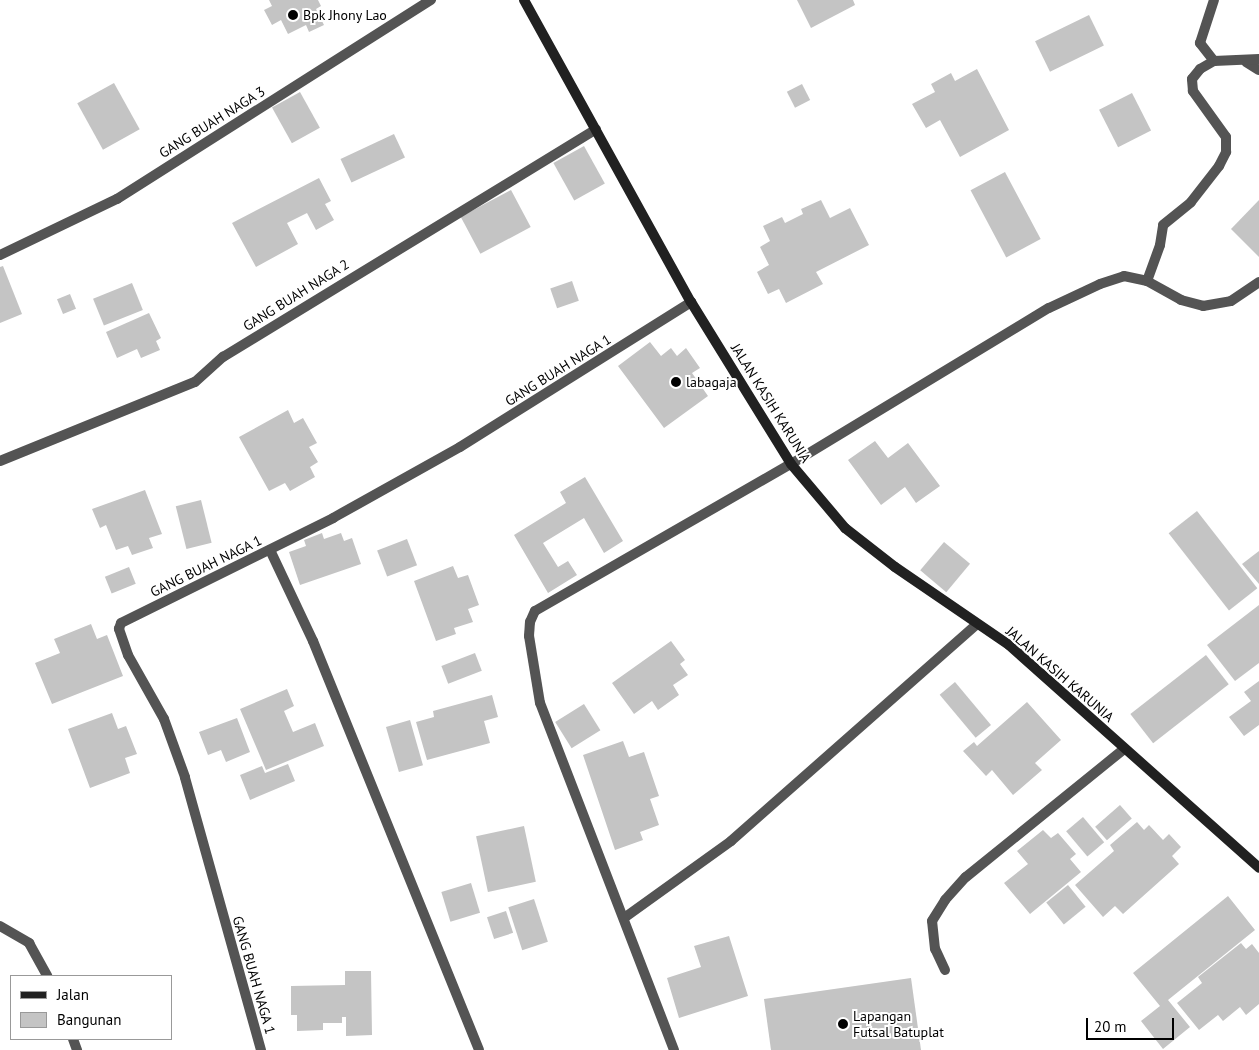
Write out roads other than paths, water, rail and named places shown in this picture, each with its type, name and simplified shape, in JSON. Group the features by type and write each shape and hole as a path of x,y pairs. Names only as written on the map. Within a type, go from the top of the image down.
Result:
{"street":[{"name":"GANG BUAH NAGA 3","path":"0,255 117,199 431,0"},
{"name":"JALAN KASIH KARUNIA","path":"524,0 691,302 792,464 845,528 1009,645 1124,749 1230,839 1259,868"},
{"path":"1214,0 1200,43 1214,61"},
{"path":"1147,281 1160,245 1163,225 1192,202 1219,166 1226,152 1222,130 1193,91 1192,79 1200,69 1214,61 1246,62 1259,59"},
{"path":"1246,62 1259,70"},
{"name":"GANG BUAH NAGA 2","path":"0,461 195,382 223,357 596,129"},
{"path":"674,1050 540,703 531,658 530,622 535,611 792,464 1048,308 1124,276 1147,281 1181,300 1203,306 1231,301 1259,282"},
{"name":"GANG BUAH NAGA 1","path":"261,1050 185,777 164,719 128,655 119,629 121,623 270,550 460,447 691,302"},
{"path":"270,550 314,640 479,1050"},
{"path":"624,918 731,841 977,624"},
{"path":"945,970 935,950 932,920 944,900 966,877 1124,749"},
{"path":"0,926 29,943 46,975"}],"place":[{"name":"Bpk Jhony Lao","path":"293,15"},
{"name":"labagaja","path":"676,382"},
{"name":"Lapangan Futsal Batuplat","path":"843,1024"}]}
